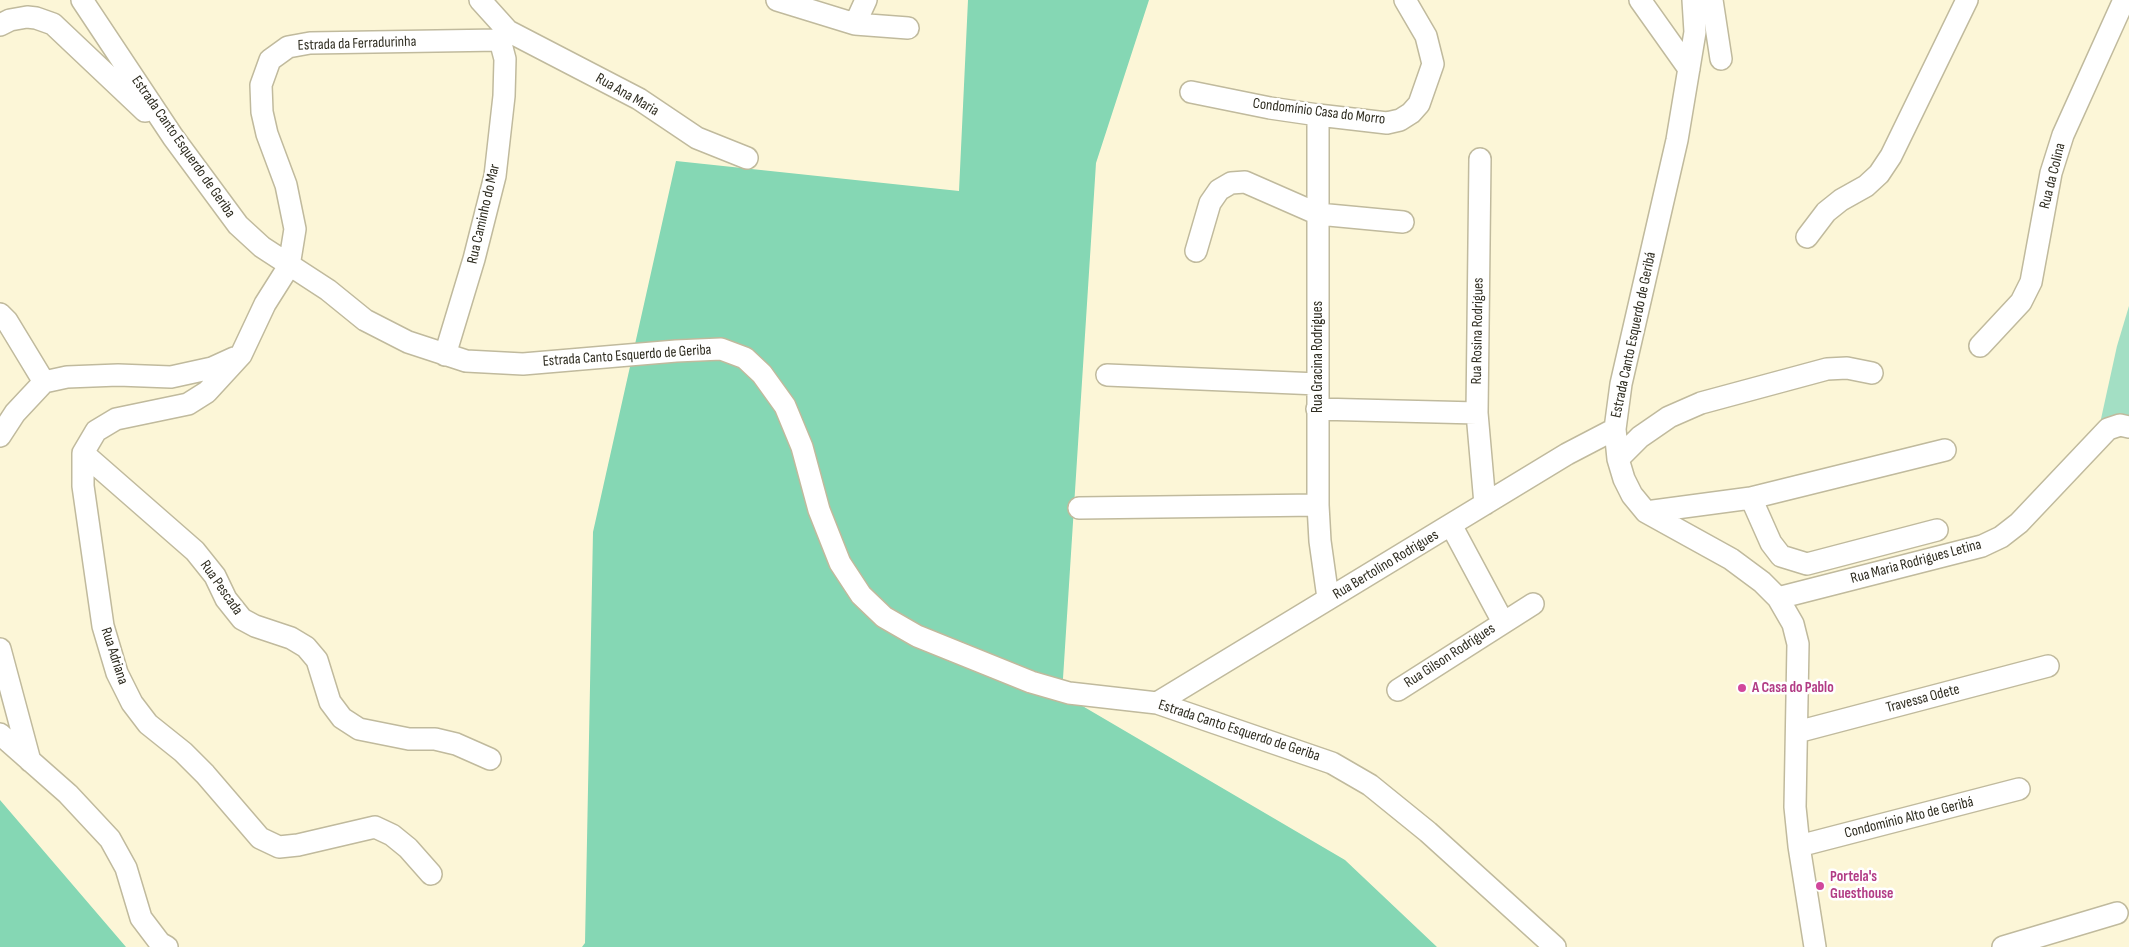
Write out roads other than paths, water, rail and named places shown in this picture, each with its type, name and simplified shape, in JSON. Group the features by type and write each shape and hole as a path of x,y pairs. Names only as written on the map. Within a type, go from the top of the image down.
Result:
{"street":[{"name":"Estrada Canto Esquerdo de Geriba","path":"82,0 173,137 238,225 262,247 328,290 365,320 408,342 466,361 523,364 721,349 745,358 762,374 785,406 802,447 819,510 840,563 861,595 884,617 917,636 1031,682 1069,693 1157,703 1332,763 1370,785 1428,832 1555,947"},
{"path":"480,0 504,36"},
{"path":"777,0 855,24 908,28"},
{"path":"855,24 866,0"},
{"name":"Condomínio Casa do Morro","path":"1191,92 1270,108 1387,123 1400,120 1411,113 1419,104 1433,64 1426,36 1405,0"},
{"path":"1640,0 1689,70"},
{"name":"Estrada Canto Esquerdo de Geribá","path":"1693,0 1695,32 1677,140 1621,384 1615,429 1618,458 1624,479 1632,495 1646,512 1731,559 1762,582 1778,598 1792,624 1798,644 1795,807 1799,846 1815,947"},
{"path":"1712,0 1722,59"},
{"path":"1807,237 1826,212 1841,200 1866,186 1879,174 1891,156 1966,0"},
{"name":"Rua da Colina","path":"1980,346 2021,302 2031,282 2049,183 2063,135 2124,0"},
{"path":"0,24 27,17 53,24 173,137"},
{"name":"Rua Ana Maria","path":"504,36 639,99 696,138 747,158"},
{"name":"Estrada da Ferradurinha","path":"241,355 265,304 289,266 294,229 286,185 262,112 261,85 270,60 288,47 310,43 504,36"},
{"name":"Rua Caminho do Mar","path":"444,355 474,259 495,176 504,96 504,36"},
{"name":"Rua Gracina Rodrigues","path":"1318,114 1318,505 1320,541 1328,598"},
{"name":"Rua Rosina Rodrigues","path":"1480,159 1478,413 1485,504"},
{"path":"1196,251 1210,204 1219,190 1231,184 1245,182 1318,214 1403,222"},
{"path":"0,314 7,321 44,382"},
{"path":"0,436 15,413 44,382 67,377 84,376 171,377 212,368 241,355"},
{"path":"83,453 96,431 116,420 188,404 207,392 241,355"},
{"path":"1618,458 1640,437 1669,417 1701,403 1827,369 1846,368 1872,373"},
{"path":"1107,375 1318,384"},
{"path":"1317,409 1478,413"},
{"name":"Rua Maria Rodrigues Letina","path":"1778,598 1982,546 2001,537 2019,522 2108,429 2120,426 2129,427"},
{"name":"Rua Bertolino Rodrigues","path":"1157,703 1567,454 1615,429"},
{"path":"1646,512 1751,498 1945,450"},
{"name":"Rua Pescada","path":"83,453 195,551 215,576 226,599 242,619 255,626 291,638 306,647 317,660 330,702 342,718 359,729 409,739 435,739 456,744 490,760"},
{"name":"Rua Adriana","path":"83,453 83,486 104,626 117,673 132,704 148,724 183,752 205,774 260,838 279,847 375,826 392,835 408,848 431,874"},
{"path":"1751,498 1771,543 1781,556 1806,564 1937,530"},
{"path":"1079,508 1318,505"},
{"name":"Rua Gilson Rodrigues","path":"1451,526 1503,622"},
{"name":"Rua Gilson Rodrigues","path":"1398,690 1533,604"},
{"path":"0,648 30,761"},
{"name":"Travessa Odete","path":"1797,732 2048,666"},
{"path":"0,734 68,794 110,839 126,868 141,918 166,947"},
{"name":"Condomínio Alto de Geribá","path":"1799,846 2019,790"},
{"path":"2003,947 2117,913"}],"place":[{"name":"A Casa do Pablo","path":"1742,688"},
{"name":"Portela's Guesthouse","path":"1820,886"}]}
